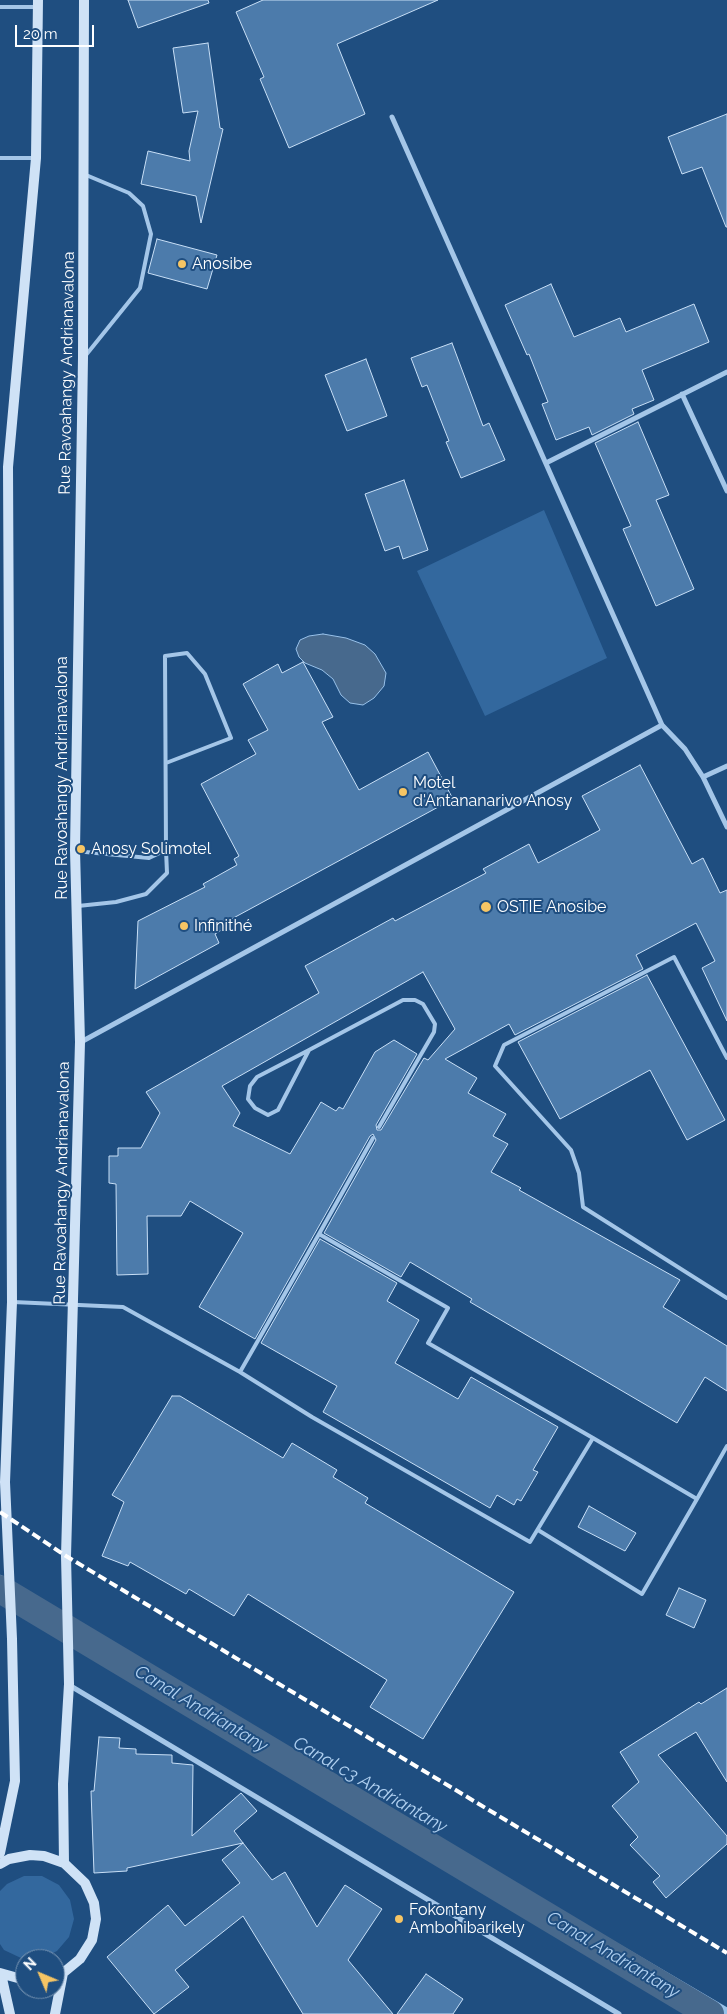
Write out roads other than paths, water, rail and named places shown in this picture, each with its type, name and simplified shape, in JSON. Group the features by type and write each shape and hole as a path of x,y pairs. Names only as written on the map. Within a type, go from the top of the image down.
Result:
{"main road":[{"name":"Rue Ravoahangy Andrianavalona","path":"64,1863 62,1784 68,1684 66,1556 80,1042 75,852 83,358 84,0"},
{"path":"0,1853 15,1781 9,1550 3,1481 12,1302 8,467 36,158 38,4"},
{"path":"0,1864 9,1859 30,1855 44,1856 64,1863 85,1883 94,1903 96,1918 92,1940 80,1959 65,1970"},
{"path":"10,2014 0,1973 15,1977"},
{"path":"55,2014 57,1999"}],"street":[{"path":"392,117 662,726 685,749 703,777 727,828"},
{"path":"546,463 727,372"},
{"path":"682,394 727,491"},
{"path":"80,1042 662,726"},
{"path":"703,777 727,766"},
{"path":"68,1684 619,2014"}],"lane":[{"path":"0,7 38,4"},
{"path":"0,158 36,158"},
{"path":"83,174 129,193 142,206 151,234 140,288 83,358"},
{"path":"76,906 116,902 146,894 167,873 166,850 166,764 166,656 187,653 205,674 231,738 166,764"},
{"path":"75,852 149,858 166,850"},
{"path":"727,1058 674,957 504,1045 495,1066 571,1150 579,1173 583,1207 727,1298"},
{"path":"309,1050 278,1110 268,1115 255,1108 248,1099 250,1086 257,1077 403,1000 415,1000 423,1004 435,1024 434,1032 379,1127"},
{"path":"240,1372 373,1138"},
{"path":"319,1234 448,1308 428,1343 697,1499"},
{"path":"12,1302 123,1307 240,1372 312,1417 530,1542 592,1438"},
{"path":"538,1530 642,1594 727,1446"}],"waterway":[{"name":"Canal c3 Andriantany","path":"0,1579 234,1723 727,2012"},
{"name":"Canal Andriantany","path":"0,1589 710,2014"}],"railway":[{"path":"0,1512 66,1556 727,1953"}],"place":[{"name":"Anosibe","path":"182,264"},
{"name":"Motel d'Antananarivo Anosy","path":"403,792"},
{"name":"Anosy Solimotel","path":"81,849"},
{"name":"OSTIE Anosibe","path":"486,907"},
{"name":"Infinithé","path":"184,926"},
{"name":"Fokontany Ambohibarikely","path":"399,1919"}]}
